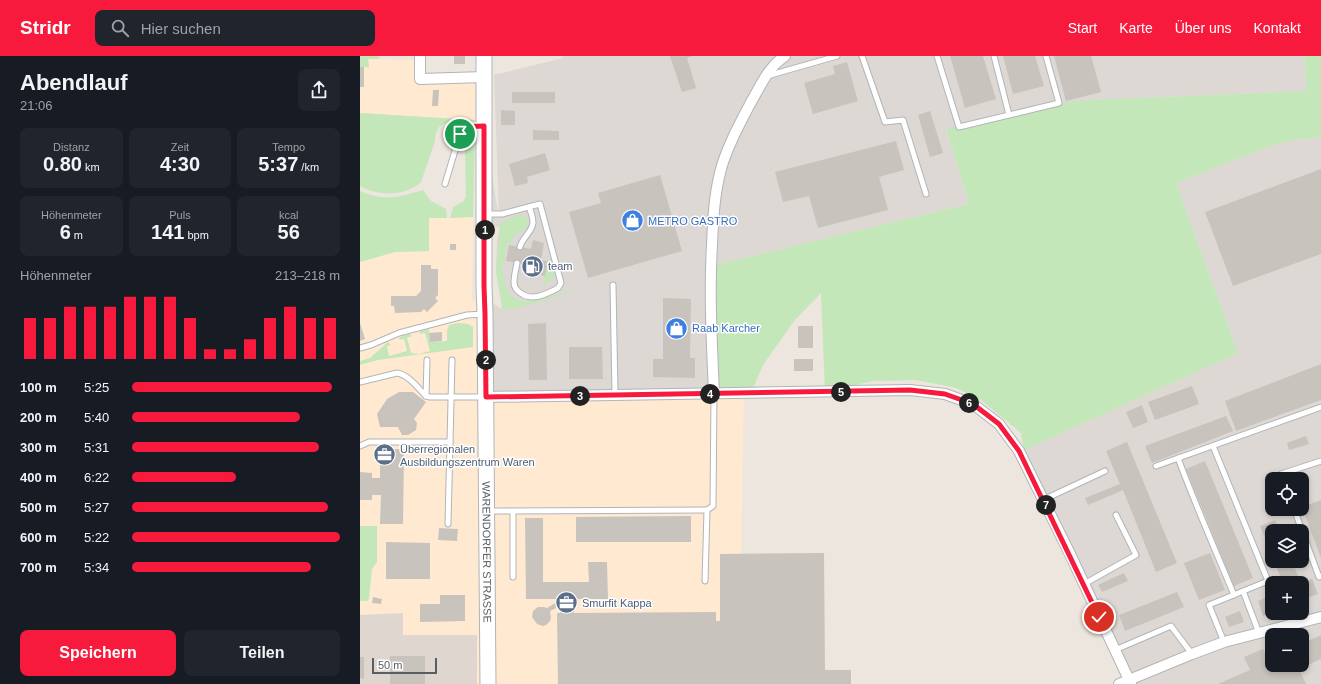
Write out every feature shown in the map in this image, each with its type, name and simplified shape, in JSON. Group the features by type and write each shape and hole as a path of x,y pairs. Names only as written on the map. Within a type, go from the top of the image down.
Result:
{"main road":[{"name":"WARENDORFER STRASSE","path":"484,56 484,286 488,684"}],"street":[{"path":"420,56 420,79 484,77"},
{"path":"714,394 710,321 711,266 714,204 720,172 736,131 764,77 780,59 785,56"},
{"path":"486,397 910,390 945,394 973,404 999,424 1019,451 1115,650 1126,683 1192,654 1224,642 1321,617"}],"lane":[{"path":"764,77 837,56"},
{"path":"862,56 885,122 904,120 926,194"},
{"path":"937,56 959,127 1059,103 1046,56"},
{"path":"994,56 1009,115"},
{"path":"444,184 460,134 468,128 484,130"},
{"path":"485,214 502,214 540,204 561,282 560,286 537,297 523,294 515,288 514,283 517,263"},
{"path":"520,247 522,240 533,223 529,207"},
{"path":"613,285 615,395"},
{"path":"360,348 399,333 467,316 485,314"},
{"path":"426,396 427,360"},
{"path":"448,524 452,360"},
{"path":"360,382 397,373 407,377 426,396 486,397"},
{"path":"487,511 707,510 713,506 714,394"},
{"path":"1156,466 1321,407"},
{"path":"360,446 369,442 450,442"},
{"path":"1213,446 1268,581 1209,605 1224,642"},
{"path":"1178,458 1191,495 1207,528 1234,595"},
{"path":"1287,472 1321,461"},
{"path":"1043,500 1104,472"},
{"path":"513,510 513,577"},
{"path":"705,581 707,510"},
{"path":"1084,584 1136,555 1116,514"},
{"path":"1297,516 1319,577 1321,576"},
{"path":"1243,591 1259,633"},
{"path":"1115,650 1171,626 1192,654"}],"shaded area":[{"path":"564,56 1304,56 1308,91 1090,100 946,130 969,204 711,266 714,394 486,397 485,299 502,309 496,269 497,242 500,228 485,222 484,203 493,202 484,142 484,126 499,218 494,75 563,58"},
{"path":"368,59 416,60 416,83 477,82 476,120 360,113 360,67 369,67"},
{"path":"1321,137 1321,684 1131,684 1024,450 1238,353 1176,183 1271,146 1293,140"},
{"path":"473,217 472,301 485,299 485,314 744,393 739,684 360,684 360,262 395,252 429,251 429,218"},
{"path":"403,613 403,635 477,635 477,684 360,684 360,615"}],"green space":[{"path":"360,56 379,56 379,59 368,59 369,67 360,67"},
{"path":"1304,56 1321,56 1321,137 1293,140 1271,146 1176,183 1238,353 1024,450 1021,433 981,400 956,388 916,380 873,381 825,392 821,293 794,321 763,365 751,393 714,394 711,266 969,204 946,129 1059,103 1090,100 1307,91"},
{"path":"360,113 476,120 474,122 447,122 439,127 421,182 415,187 407,190 383,193 375,192 360,186"},
{"path":"474,132 473,217 450,218 453,207 464,201 466,196 465,145 469,135"},
{"path":"423,190 431,201 446,209 447,218 429,218 429,251 395,252 360,262 360,191 377,196 392,197"},
{"path":"518,215 527,218 529,224 525,229 514,236 510,244 507,244 501,274 505,275 506,287 508,291 515,298 525,301 572,292 518,308 502,309 496,269 500,223"},
{"path":"547,260 550,261 554,277 543,285"},
{"path":"458,323 468,324 473,327 473,347 378,360 360,365 360,361 370,358 388,342 391,345 387,346 389,356 407,351 404,339 399,340 400,337 409,334 412,336 407,338 411,353 419,354 430,351 425,333 419,334 421,331 429,329 430,342 447,341 447,331 449,325"},
{"path":"360,526 377,526 377,562 372,569 369,599 367,601 360,601"}],"building":[{"path":"454,56 465,56 465,64 454,64"},
{"path":"670,56 692,56 687,58 696,88 682,92"},
{"path":"950,56 983,56 996,99 965,108"},
{"path":"1003,56 1035,56 1044,86 1013,94"},
{"path":"1054,56 1091,56 1101,92 1066,101"},
{"path":"847,62 858,101 813,114 804,83 835,74 833,66"},
{"path":"360,67 364,67 364,87 360,87"},
{"path":"433,90 439,90 438,106 432,106"},
{"path":"512,92 555,92 555,103 512,103"},
{"path":"501,110 515,111 515,125 501,125"},
{"path":"930,111 943,153 930,157 918,115"},
{"path":"533,130 559,131 559,140 533,140"},
{"path":"896,141 904,170 879,177 888,210 818,228 809,196 783,202 775,172"},
{"path":"545,153 550,170 527,177 528,183 515,186 509,164"},
{"path":"1321,169 1321,254 1233,286 1205,212"},
{"name":"METRO GASTRO","path":"660,175 682,251 588,278 569,212 601,203 598,193"},
{"path":"533,240 544,243 541,260 548,261 545,276 527,273 528,265 506,261 509,245 531,249"},
{"path":"450,244 456,244 456,250 450,250"},
{"path":"421,265 431,265 431,269 438,269 438,295 435,298 438,301 427,312 424,309 421,312 395,313 394,306 391,306 391,296 416,296 421,291"},
{"name":"Raab Karcher","path":"663,298 691,299 690,358 695,358 695,378 653,377 653,359 663,359"},
{"path":"360,323 365,339 360,341"},
{"path":"546,323 547,380 529,380 528,324"},
{"path":"798,326 813,326 813,348 798,348"},
{"path":"442,332 442,341 430,342 429,333"},
{"path":"569,347 602,347 603,379 569,379"},
{"path":"794,359 813,359 813,371 794,371"},
{"path":"1321,364 1321,400 1236,431 1225,401"},
{"path":"1192,386 1199,404 1155,420 1148,402"},
{"path":"399,392 413,392 426,402 414,419 417,423 416,430 408,435 402,435 398,427 380,427 377,414 387,399"},
{"path":"1142,405 1148,422 1133,428 1126,412"},
{"path":"1226,416 1233,431 1152,463 1145,446"},
{"path":"1306,436 1309,444 1289,450 1287,443"},
{"path":"1127,442 1177,563 1156,572 1123,490 1088,505 1085,498 1120,484 1106,451"},
{"path":"380,449 404,449 403,524 380,524 381,495 372,495 372,500 360,500 360,472 372,473 372,478 380,478"},
{"path":"1205,461 1253,578 1234,586 1186,469"},
{"path":"1321,500 1321,558 1305,516 1309,516 1309,504"},
{"path":"691,516 691,542 576,542 576,517"},
{"path":"525,518 543,518 543,582 589,582 588,562 607,562 608,599 573,599 574,613 716,612 716,621 720,621 720,554 824,553 825,670 851,670 851,684 558,684 557,613 560,613 560,606 550,611 551,618 546,625 543,626 537,624 532,617 533,611 538,607 547,608 560,599 526,599"},
{"path":"1275,520 1277,524 1265,524"},
{"path":"1265,524 1265,538 1260,526"},
{"path":"439,528 458,529 457,541 438,540"},
{"path":"386,542 430,543 430,579 386,579"},
{"path":"1210,553 1225,590 1199,600 1184,563"},
{"path":"1277,568 1295,568 1298,576 1280,576"},
{"path":"1124,573 1128,581 1102,592 1098,585"},
{"path":"1312,579 1318,594 1309,597 1309,580"},
{"path":"1177,592 1184,607 1125,631 1119,615"},
{"path":"440,595 465,595 465,621 420,622 420,604 440,604"},
{"path":"373,597 382,599 381,604 372,603"},
{"path":"1265,598 1265,615 1263,616 1258,601"},
{"path":"1240,611 1244,622 1229,627 1225,617"},
{"path":"1321,635 1321,659 1309,664 1309,641"},
{"path":"1263,649 1265,653 1265,672 1300,672 1306,684 1218,684 1250,670 1244,657"},
{"path":"390,656 425,656 425,684 390,684"},
{"path":"360,657 364,657 364,679 360,678"}],"place":[{"name":"METRO GASTRO","path":"633,221"},
{"name":"team","path":"533,266"},
{"name":"Raab Karcher","path":"677,328"},
{"name":"Überregionalen Ausbildungszentrum Waren","path":"385,455"},
{"name":"Smurfit Kappa","path":"567,603"}],"route":[{"path":"460,134 465,129 484,126 486,397 910,390 945,394 973,404 999,424 1019,451 1070,554 1099,617"}]}
